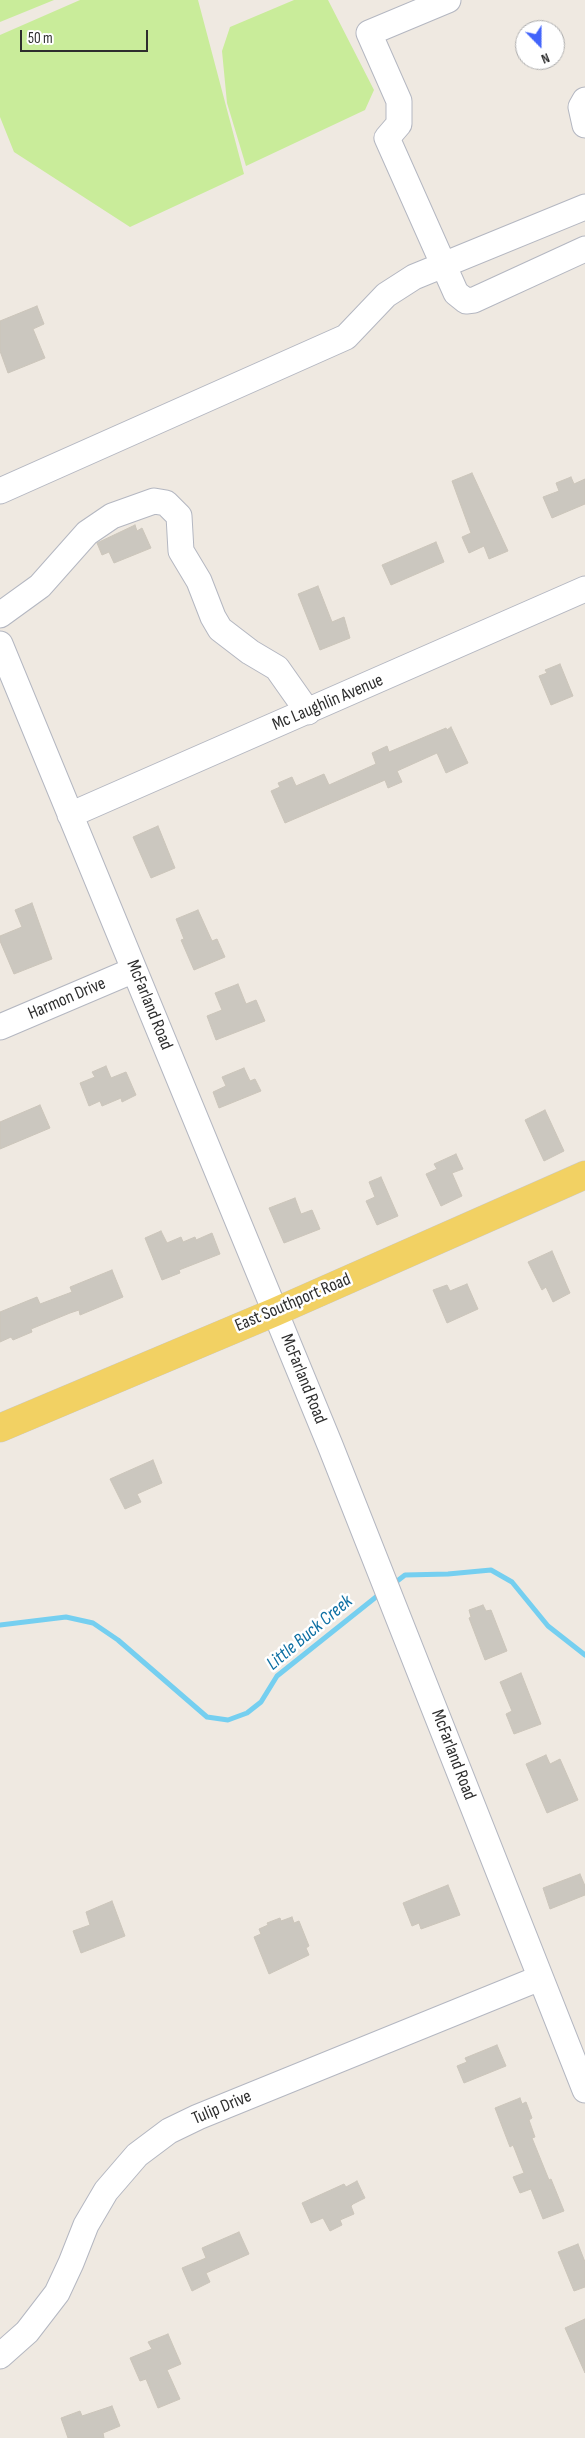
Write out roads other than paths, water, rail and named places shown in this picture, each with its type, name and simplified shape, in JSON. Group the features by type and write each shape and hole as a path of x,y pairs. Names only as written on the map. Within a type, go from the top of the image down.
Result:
{"main road":[{"name":"East Southport Road","path":"0,1428 276,1312 585,1175"}],"street":[{"path":"448,0 369,33 399,101 399,124 388,138 456,293 466,301 474,300 585,249"},
{"path":"585,100 581,107 585,125"},
{"path":"0,491 346,336 386,295 414,277 585,208"},
{"path":"0,615 40,586 87,533 99,524 112,516 154,500 166,503 178,516 181,551 199,581 213,617 220,629 250,652 277,668 308,712"},
{"name":"Mc Laughlin Avenue","path":"70,815 585,589"},
{"name":"McFarland Road","path":"0,644 276,1312 408,1639 585,2090"},
{"name":"Harmon Drive","path":"0,1027 134,970"},
{"name":"Tulip Drive","path":"0,2356 27,2332 57,2292 86,2225 106,2191 138,2155 169,2132 198,2118 540,1978"}],"waterway":[{"name":"Little Buck Creek","path":"392,1585 405,1575 491,1570 512,1582 548,1626 585,1655"},
{"name":"Little Buck Creek","path":"0,1625 66,1617 93,1623 118,1640 207,1717 228,1720 247,1713 261,1702 277,1676 381,1593"}]}
